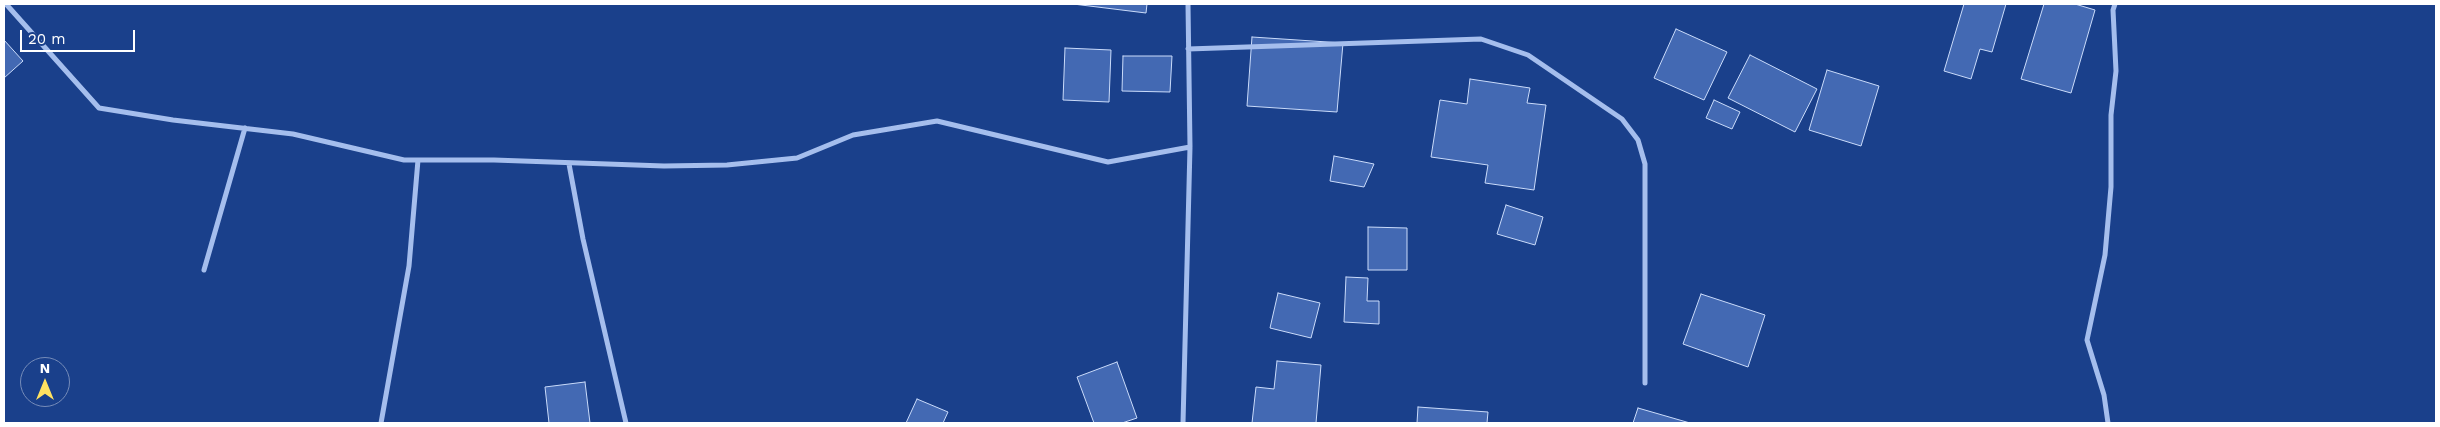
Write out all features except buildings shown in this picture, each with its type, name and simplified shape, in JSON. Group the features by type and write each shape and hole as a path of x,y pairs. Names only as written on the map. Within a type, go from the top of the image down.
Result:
{"street":[{"path":"6,4 99,108 173,120 293,134 404,160 718,165 798,158 853,135 937,121 1108,162 1190,147"},
{"path":"1183,423 1190,147 1188,4"},
{"path":"2108,423 2104,395 2087,340 2105,256 2110,197 2111,115 2116,71 2113,10 2115,4"},
{"path":"1188,49 1481,39 1528,55 1622,119 1638,140 1645,164 1645,383"},
{"path":"204,270 245,128"},
{"path":"381,423 409,266 418,160"},
{"path":"569,164 583,239 626,423"}]}
